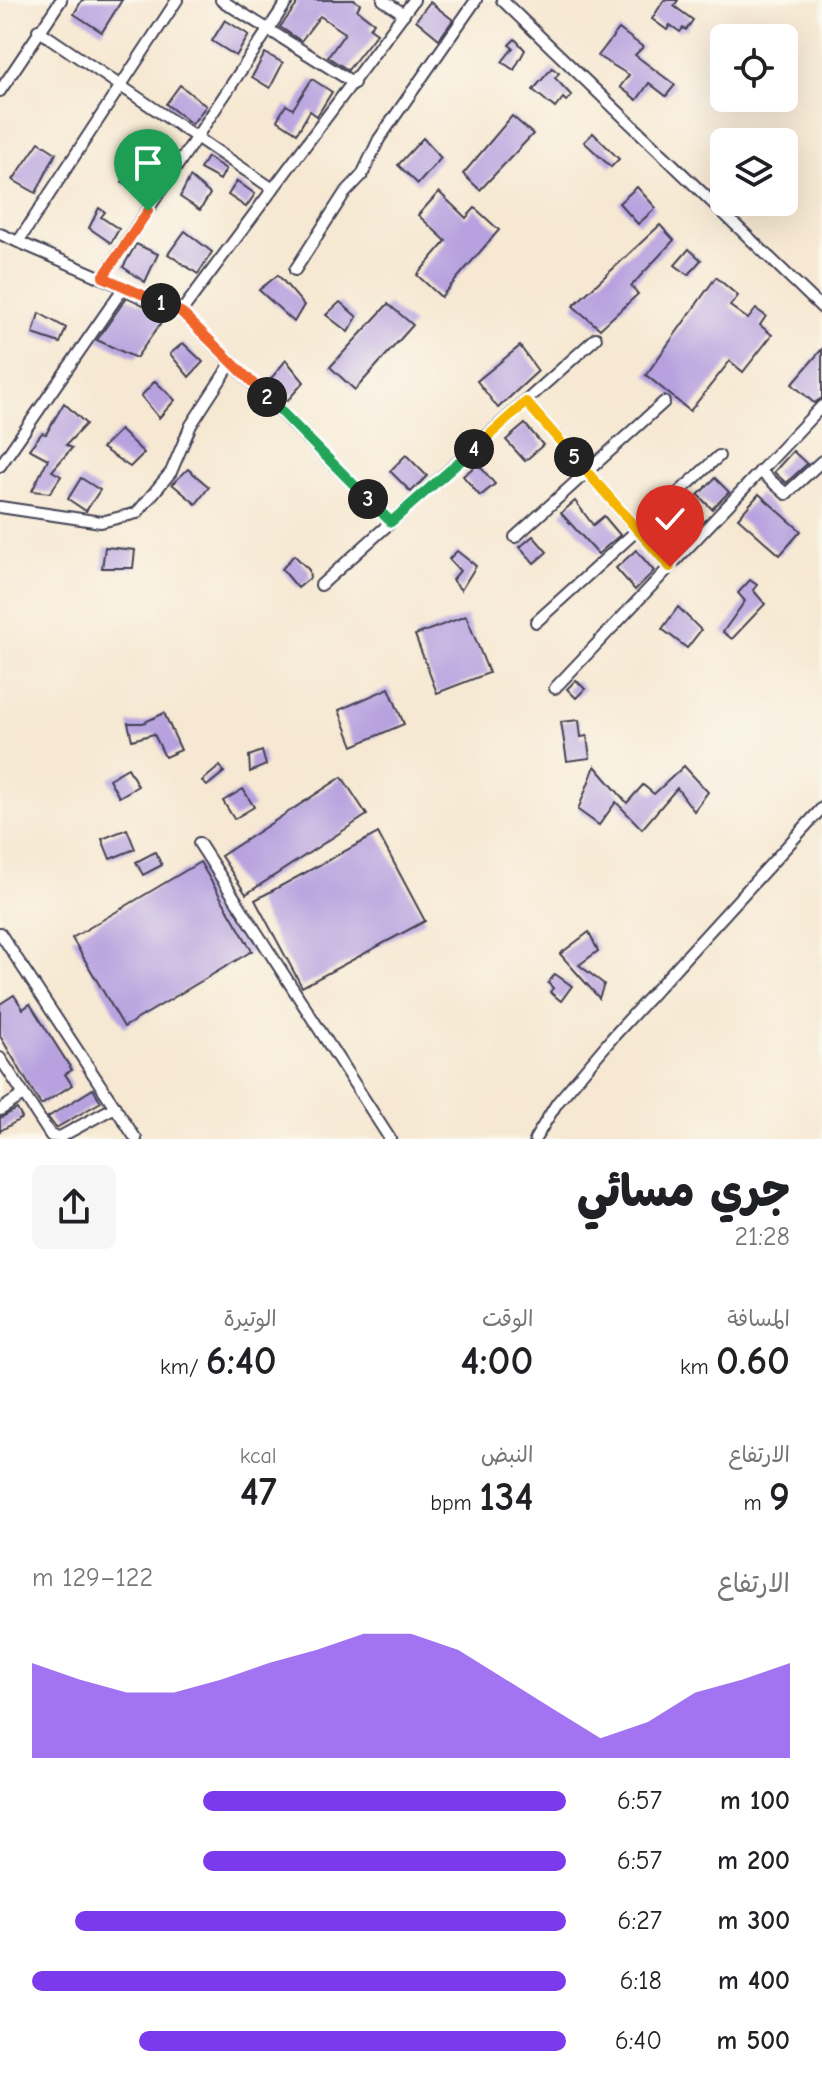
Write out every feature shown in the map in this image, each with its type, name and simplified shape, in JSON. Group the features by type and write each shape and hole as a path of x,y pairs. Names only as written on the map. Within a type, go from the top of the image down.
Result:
{"street":[{"path":"0,91 38,30 61,0"},
{"path":"18,242 177,0"},
{"path":"221,0 354,83"},
{"path":"103,277 288,0"},
{"path":"383,0 404,14"},
{"path":"181,312 414,0"},
{"path":"295,270 344,194 362,175 379,139 476,0"},
{"path":"502,0 822,308"},
{"path":"38,30 198,135 273,189"},
{"path":"0,234 181,312 391,522"},
{"path":"0,466 124,287"},
{"path":"321,585 596,338"},
{"path":"0,507 101,522 137,513 171,472 191,425 232,362"},
{"path":"526,402 670,567"},
{"path":"515,537 664,402"},
{"path":"555,688 822,406"},
{"path":"536,622 719,456"},
{"path":"760,471 786,494 822,461"},
{"path":"535,1139 557,1103 612,1038 822,808"},
{"path":"199,843 390,1139"},
{"path":"0,933 136,1139"},
{"path":"0,1058 47,1133 55,1138 115,1107"},
{"path":"0,1110 23,1095"}],"building":[{"path":"82,0 122,0 102,32 74,14"},
{"path":"296,0 354,0 360,4 357,10 374,23 370,28 377,33 348,70 328,57 345,33 320,16 301,41 280,27 296,6"},
{"path":"664,0 678,0 674,6 693,20 686,30 683,28 680,32 670,25 667,30 652,19"},
{"path":"430,2 453,20 439,39 416,20"},
{"path":"225,20 249,35 236,56 212,41"},
{"path":"619,29 643,47 635,55 675,85 666,96 649,83 637,100 620,87 629,75 598,56"},
{"path":"515,39 525,50 514,70 502,62 513,48 509,45"},
{"path":"265,53 283,63 270,88 252,77"},
{"path":"552,68 559,73 555,78 572,96 566,101 563,98 555,108 533,90"},
{"path":"312,79 332,92 317,116 310,111 297,133 277,120 286,105 293,109"},
{"path":"180,85 206,106 192,124 166,104"},
{"path":"512,116 533,134 480,190 463,174"},
{"path":"593,133 619,159 611,167 584,142"},
{"path":"423,138 441,158 418,184 398,165"},
{"path":"39,142 56,153 36,193 13,180"},
{"path":"141,146 164,160 143,195 122,182"},
{"path":"207,157 226,169 220,180 200,169"},
{"path":"190,177 210,194 200,210 180,197"},
{"path":"237,181 255,194 246,207 228,195"},
{"path":"637,187 656,208 638,224 619,203"},
{"path":"439,192 466,218 475,208 499,230 441,297 417,275 446,241 418,215"},
{"path":"99,208 105,212 101,217 119,229 111,243 89,228"},
{"path":"660,225 674,240 631,286 638,294 600,329 573,306"},
{"path":"185,231 212,252 198,274 168,254"},
{"path":"136,244 158,254 145,282 123,267"},
{"path":"689,249 701,260 688,275 675,265"},
{"path":"278,275 304,305 294,322 259,290"},
{"path":"716,277 738,296 730,306 748,319 756,309 766,316 760,325 772,335 743,372 730,361 690,411 646,375"},
{"path":"127,297 166,316 136,358 97,340"},
{"path":"340,302 357,317 348,332 326,315"},
{"path":"388,304 413,325 355,390 330,367"},
{"path":"39,313 66,328 60,343 33,334"},
{"path":"183,343 203,362 189,377 170,354"},
{"path":"520,346 538,371 498,408 477,381"},
{"path":"822,349 822,398 814,403 792,384"},
{"path":"286,360 304,382 287,401 269,381"},
{"path":"155,381 175,400 159,418 141,396"},
{"path":"64,403 86,424 66,445 72,448 52,471 61,476 50,493 32,491 48,459 29,449 42,433 46,434"},
{"path":"525,424 543,445 525,461 506,440"},
{"path":"120,430 144,453 130,467 102,448"},
{"path":"793,451 807,464 786,483 774,472"},
{"path":"406,455 427,476 411,492 390,471"},
{"path":"478,464 495,484 480,496 463,476"},
{"path":"188,469 209,487 196,504 172,484"},
{"path":"81,478 100,490 86,511 68,499"},
{"path":"715,478 729,492 712,509 698,495"},
{"path":"759,494 801,531 780,555 738,518"},
{"path":"575,501 593,525 604,516 620,535 598,554 561,513"},
{"path":"533,536 547,552 534,563 520,547"},
{"path":"105,547 135,550 133,568 102,568"},
{"path":"636,550 654,571 635,590 616,568"},
{"path":"457,551 476,566 461,590 452,580 460,571 449,559"},
{"path":"294,555 309,570 310,578 298,588 282,569"},
{"path":"750,580 757,585 753,590 765,604 732,639 723,632 745,601 738,593"},
{"path":"678,607 701,630 687,648 662,629"},
{"path":"466,616 489,673 437,693 415,635"},
{"path":"576,680 585,689 576,698 567,689"},
{"path":"389,688 404,724 353,746 339,710"},
{"path":"164,713 181,750 165,757 154,734 132,740 128,723 143,723"},
{"path":"579,720 581,737 587,736 590,758 567,761 561,722"},
{"path":"262,751 266,765 250,772 249,756"},
{"path":"220,766 224,772 207,786 202,781"},
{"path":"595,766 627,803 643,785 654,794 684,766 708,792 694,811 677,788 642,829 616,802 599,825 578,810"},
{"path":"128,768 138,786 119,797 109,779"},
{"path":"342,777 367,815 246,894 221,856"},
{"path":"243,789 254,807 234,819 223,801"},
{"path":"127,829 135,849 110,859 102,839"},
{"path":"378,833 425,921 302,987 255,900"},
{"path":"155,852 162,865 143,875 136,862"},
{"path":"200,862 252,951 124,1027 72,938"},
{"path":"589,932 598,951 579,965 604,984 599,998 560,954"},
{"path":"555,974 572,986 561,1001 550,992 553,988 548,983"},
{"path":"14,995 23,1009 30,1004 72,1070 65,1074 72,1085 41,1105 0,1036 0,1004"},
{"path":"93,1089 101,1102 56,1128 48,1117"},
{"path":"17,1109 22,1118 0,1131 0,1118"}],"route":[{"path":"148,211 103,277 181,312 391,522 526,402 670,567"}]}
